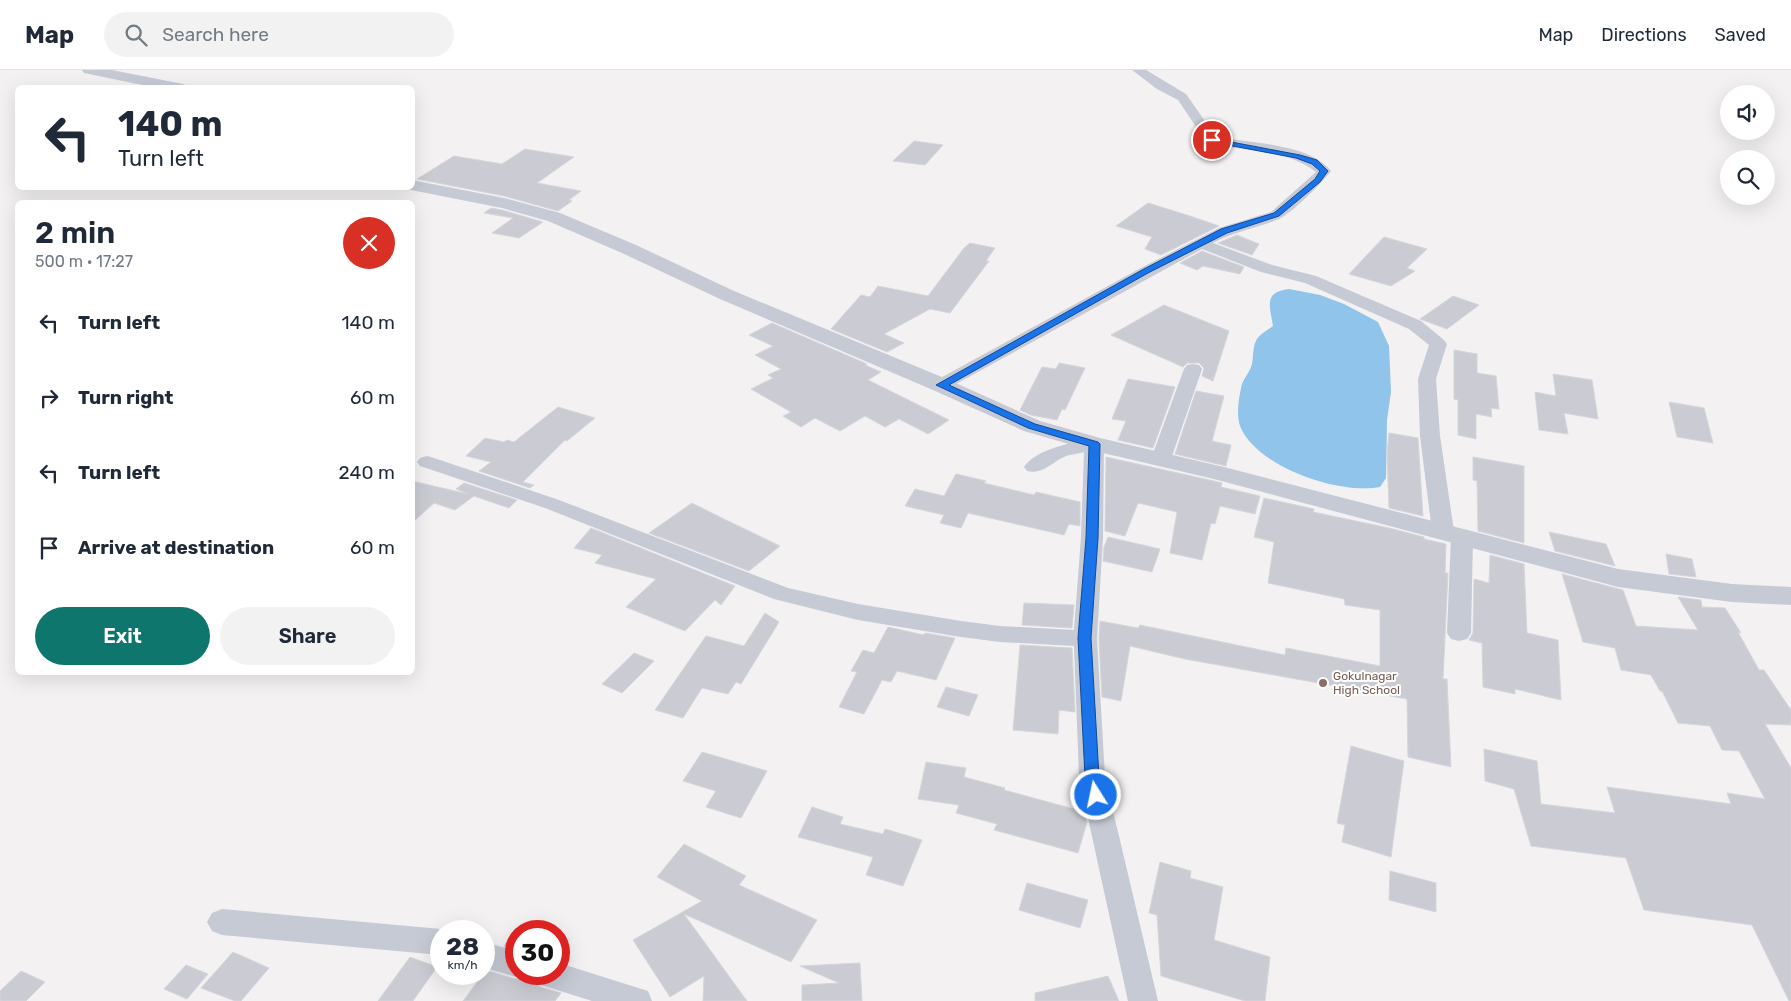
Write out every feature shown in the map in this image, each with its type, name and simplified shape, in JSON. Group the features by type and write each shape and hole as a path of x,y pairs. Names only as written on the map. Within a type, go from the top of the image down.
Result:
{"street":[{"path":"89,70 167,85"},
{"path":"941,385 1145,272 1224,231 1276,214 1317,180 1324,171 1314,162 1298,156 1212,140 1182,97 1160,86 1138,70"},
{"path":"415,187 504,203 554,218 629,249 727,295 941,385 1032,426 1094,444 1161,459 1618,578 1732,593 1791,596"},
{"path":"1201,243 1267,269 1310,279 1415,325 1438,344 1427,379 1430,436 1452,534 1459,633"},
{"path":"1161,459 1193,369"},
{"path":"1034,467 1059,452 1094,444"},
{"path":"1094,444 1092,538 1085,638 1092,777 1143,1001"},
{"path":"427,462 552,504 782,594 858,612 961,629 1000,634 1085,638"},
{"path":"222,922 430,941"},
{"path":"570,980 637,1001"}],"water":[{"path":"1289,289 1320,295 1344,304 1378,322 1384,335 1389,346 1391,392 1387,420 1386,478 1380,487 1344,487 1301,475 1263,454 1249,441 1240,426 1238,411 1240,394 1243,382 1252,364 1253,350 1257,339 1273,326 1270,301 1275,293"}],"building":[{"path":"914,141 943,145 925,165 893,161"},
{"path":"525,149 574,157 537,183 581,191 569,200 572,201 558,211 504,196 417,179 454,156 502,164"},
{"path":"1148,203 1219,226 1161,255 1145,249 1152,237 1116,226"},
{"path":"491,208 543,222 519,238 492,233 513,218 484,213"},
{"path":"1237,235 1259,244 1252,255 1218,243"},
{"path":"1384,237 1427,249 1407,268 1415,271 1391,286 1349,274"},
{"path":"970,243 995,248 986,261 989,261 950,313 930,309 884,334 904,343 887,352 831,329 861,295 870,297 878,286 928,296 964,248"},
{"path":"1202,251 1244,267 1240,274 1203,266 1197,270 1180,263"},
{"path":"1453,296 1479,305 1447,329 1420,319"},
{"path":"1164,305 1229,331 1213,381 1202,376 1204,368 1199,363 1187,363 1183,367 1111,335"},
{"path":"772,323 867,364 865,365 881,372 868,380 949,420 928,434 899,419 885,427 865,416 840,431 815,418 801,427 783,416 791,412 751,389 773,378 768,375 781,369 755,355 773,346 749,335"},
{"path":"1454,350 1477,354 1477,373 1496,376 1499,409 1491,408 1492,417 1476,414 1476,439 1458,435 1458,400 1454,399"},
{"path":"1059,363 1085,368 1065,410 1062,409 1057,420 1031,415 1020,410 1042,367 1056,369"},
{"path":"1553,374 1592,380 1598,419 1564,413 1568,434 1539,430 1535,392 1556,396"},
{"path":"1128,379 1175,387 1153,448 1118,440 1126,421 1112,419"},
{"path":"1196,391 1224,396 1212,441 1231,445 1226,466 1175,454"},
{"path":"1669,402 1704,408 1713,443 1677,437"},
{"path":"558,407 595,418 567,441 565,440 523,482 534,485 530,488 479,471 491,462 466,456 485,438 514,442"},
{"path":"1389,433 1418,438 1423,516 1389,508 1387,454"},
{"path":"1106,457 1222,483 1221,487 1260,496 1255,514 1220,506 1215,524 1211,523 1202,560 1170,553 1177,512 1138,503 1125,536 1105,531"},
{"path":"1473,457 1524,466 1524,543 1478,531 1477,481 1473,480"},
{"path":"956,474 1034,495 1036,492 1080,502 1080,526 1069,524 1064,535 968,513 961,528 940,523 944,515 905,506 915,489 944,496"},
{"path":"415,482 468,494 456,489 464,483 517,500 509,508 474,496 455,510 434,503 415,520"},
{"path":"1264,498 1314,509 1313,512 1389,528 1446,544 1445,573 1448,573 1443,679 1447,679 1451,767 1408,757 1407,699 1185,659 1130,646 1121,701 1102,697 1100,621 1138,628 1140,625 1285,655 1286,648 1380,666 1380,610 1345,605 1344,599 1268,583 1274,542 1254,537"},
{"path":"692,503 780,546 749,571 649,533"},
{"path":"591,528 735,586 721,605 715,600 685,631 626,607 656,579 595,563 602,555 574,548"},
{"path":"1549,532 1606,544 1615,566 1555,551"},
{"path":"1108,537 1160,549 1152,572 1103,561 1104,547"},
{"path":"1666,554 1692,559 1696,577 1669,574"},
{"path":"1490,555 1524,564 1527,633 1558,640 1561,700 1515,689 1515,694 1483,687 1482,643 1469,640 1473,633 1474,579 1489,583"},
{"path":"1562,574 1623,590 1636,626 1698,630 1678,597 1701,600 1702,607 1725,608 1741,633 1738,632 1759,670 1764,670 1791,710 1791,725 1765,724 1791,768 1791,1001 1789,1001 1752,925 1644,910 1626,858 1531,846 1514,789 1485,781 1484,749 1537,761 1541,804 1615,813 1607,787 1731,804 1727,793 1765,799 1739,751 1722,750 1710,726 1678,723 1662,691 1660,691 1651,675 1621,670 1615,648 1583,642"},
{"path":"1024,603 1074,605 1072,628 1022,625"},
{"path":"765,613 779,622 741,684 736,682 728,694 702,688 683,718 655,710 706,636 744,646"},
{"path":"888,627 924,635 925,633 955,638 936,680 897,671 891,682 882,680 864,714 839,707 857,672 851,671 863,650 874,653"},
{"path":"1020,645 1072,648 1075,712 1059,710 1058,734 1013,730"},
{"path":"634,653 654,661 622,693 602,684"},
{"path":"946,687 978,695 969,716 937,707"},
{"path":"1351,746 1404,761 1391,857 1342,842 1345,825 1337,823"},
{"path":"702,752 767,771 741,818 706,807 716,791 683,781"},
{"path":"926,762 966,768 964,777 1085,812 1087,822 1078,853 994,830 997,824 956,813 959,805 918,799"},
{"path":"812,807 843,817 840,824 883,834 885,829 922,840 903,886 866,875 873,857 798,837"},
{"path":"684,844 746,876 739,885 817,920 791,962 684,914 747,1001 703,1001 704,976 670,997 633,940 702,901 657,877"},
{"path":"1160,862 1191,871 1190,878 1223,887 1214,940 1270,957 1265,1001 1245,1001 1161,976 1157,915 1149,913"},
{"path":"1390,871 1436,883 1436,912 1389,900"},
{"path":"1027,883 1088,900 1080,928 1019,910"},
{"path":"233,952 269,968 241,1001 235,1001 201,988"},
{"path":"410,957 430,964 430,977 413,1001 378,1001"},
{"path":"860,963 862,1001 802,1001 802,985 839,983 800,966"},
{"path":"186,965 208,974 187,999 164,989"},
{"path":"21,971 45,982 26,1001 0,1001 0,991"},
{"path":"495,973 505,976 505,985 537,985 561,993 555,1001 463,1001 475,985 495,985"},
{"path":"1108,976 1119,1001 1035,1001 1035,993"}],"place":[{"name":"Gokulnagar High School","path":"1323,683"}],"route":[{"path":"1096,795 1092,777 1085,638 1092,538 1094,444 1032,426 941,385 1145,272 1224,231 1276,214 1317,180 1324,171 1314,162 1298,156 1212,140"}]}
